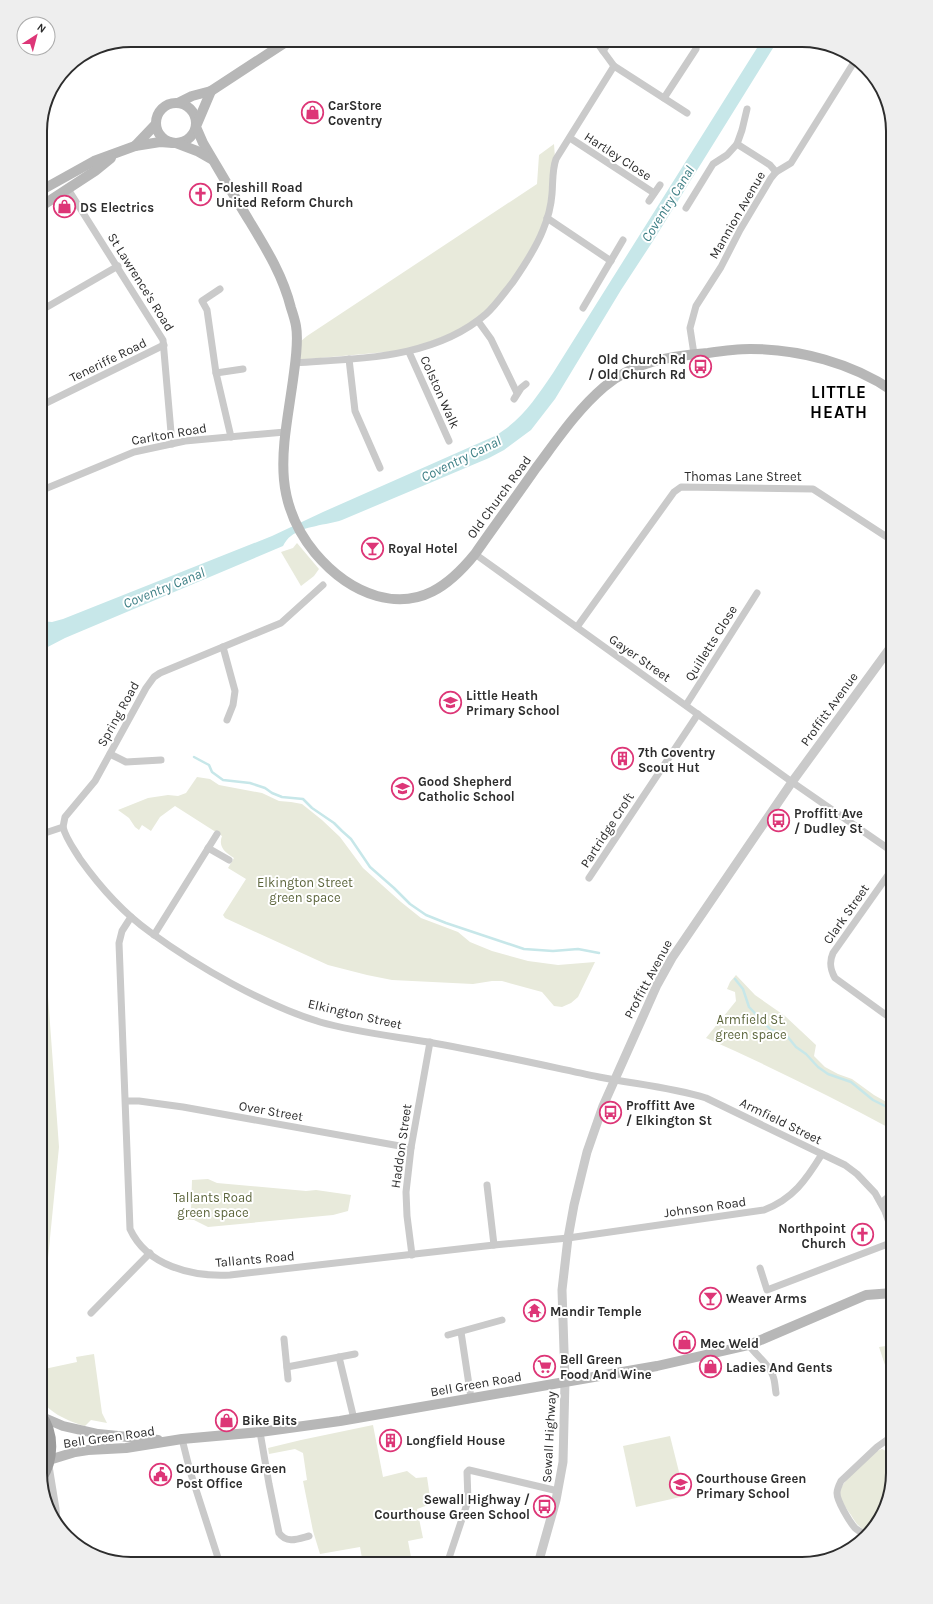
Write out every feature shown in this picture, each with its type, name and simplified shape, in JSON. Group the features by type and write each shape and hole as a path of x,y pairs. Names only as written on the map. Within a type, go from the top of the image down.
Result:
{"highway":[{"path":"47,1431 50,1438 49,1463 47,1467"}],"main road":[{"path":"135,146 155,125 158,112 163,106 211,90 278,47"},
{"path":"47,187 94,161 135,146 160,142 174,143 187,140 191,136 196,126 211,90"},
{"path":"178,102 184,104 192,111 196,126"},
{"path":"155,125 158,133 163,139 174,143"},
{"name":"Old Church Road","path":"196,126 203,143 273,259 283,280 296,328 296,362 285,432 282,464 286,494 290,508 297,526 309,545 329,568 361,589 385,598 402,600 419,597 434,591 449,582 463,569 475,554 569,423 603,388 627,371 642,364 694,354 749,349 769,350 796,354 846,367 886,387"},
{"name":"Old Church Road","path":"174,143 197,151 214,162"},
{"path":"47,202 95,171 118,153"},
{"name":"Bell Green Road","path":"49,1463 75,1452 126,1448 177,1440 260,1432 354,1419 657,1366 749,1345 866,1296 886,1294"},
{"name":"Bell Green Road","path":"47,1419 63,1426 98,1434 177,1440"}],"street":[{"path":"600,47 614,66 687,114"},
{"path":"603,52 606,47"},
{"path":"664,98 696,49"},
{"name":"Mannion Avenue","path":"694,354 690,328 696,306 721,267 751,210 771,178 776,172 791,163 853,64"},
{"path":"296,362 349,359 409,352 444,340 478,321 495,305 515,278 538,241 547,218 552,197 554,164 614,66"},
{"path":"686,208 713,164 728,155 737,144 747,109"},
{"name":"Hartley Close","path":"570,138 654,193"},
{"path":"737,144 770,165 776,172"},
{"name":"Hartley Close","path":"649,201 660,185"},
{"name":"St Lawrence's Road","path":"68,189 162,336 172,444"},
{"path":"547,218 611,261"},
{"path":"583,308 623,240"},
{"path":"47,307 118,266"},
{"path":"220,289 202,301 207,310 216,373 231,437"},
{"path":"478,321 491,339 516,396 526,384"},
{"name":"Teneriffe Road","path":"47,403 164,345"},
{"name":"Colston Walk","path":"409,352 449,441"},
{"path":"349,359 356,416 380,468"},
{"path":"216,373 243,369"},
{"name":"Carlton Road","path":"47,488 130,453 172,444 285,432"},
{"name":"Thomas Lane Street","path":"577,627 674,492 681,487 813,489 886,536"},
{"name":"Gayer Street","path":"475,554 792,782 886,847"},
{"name":"Spring Road","path":"63,827 65,817 94,781 146,688 154,677 160,673 281,622 323,585"},
{"name":"Quilletts Close","path":"686,705 756,592"},
{"path":"223,647 235,692 233,705 227,720"},
{"name":"Proffitt Avenue","path":"565,1381 562,1290 568,1238 588,1152 614,1080 657,985 672,958 792,782 886,654"},
{"name":"Partridge Croft","path":"589,878 698,714"},
{"path":"110,754 126,762 161,760"},
{"path":"47,832 63,827"},
{"name":"Elkington Street","path":"63,827 71,845 93,877 131,917 154,935 184,955 270,1002 321,1022 430,1042 614,1080"},
{"path":"154,935 217,834"},
{"path":"208,848 229,860"},
{"name":"Clark Street","path":"886,878 833,953 830,965 835,978 886,1015"},
{"name":"Tallants Road","path":"131,917 122,931 119,943 130,1229 135,1238 163,1263 180,1270 212,1276 230,1275 568,1238"},
{"name":"Haddon Street","path":"412,1255 407,1216 406,1192 411,1148 430,1042"},
{"name":"Armfield Street","path":"614,1080 680,1091 706,1098 822,1154 844,1165 857,1174 875,1193 886,1216"},
{"name":"Over Street","path":"126,1101 139,1101 183,1107 411,1148"},
{"name":"Johnson Road","path":"568,1238 764,1210 778,1205 790,1197 802,1184 822,1154"},
{"path":"487,1185 494,1245"},
{"path":"881,1203 886,1199"},
{"path":"760,1268 767,1290 886,1245"},
{"path":"91,1313 150,1253"},
{"path":"448,1335 502,1320"},
{"path":"461,1332 471,1398"},
{"path":"284,1339 288,1379"},
{"path":"749,1345 756,1355 770,1369 773,1376 776,1393"},
{"path":"287,1366 355,1354"},
{"path":"339,1358 354,1419"},
{"name":"Sewall Highway","path":"540,1557 558,1491 563,1462 565,1381"},
{"path":"260,1432 268,1484 279,1533 282,1537 291,1540 309,1536"},
{"path":"177,1440 190,1471 218,1557"},
{"path":"861,1532 854,1527 838,1500 838,1486 841,1481 886,1440"},
{"path":"49,1463 54,1507"},
{"path":"449,1557 468,1500 467,1472 469,1470 558,1491"}],"green space":[{"path":"554,144 555,158 547,211 538,236 514,277 485,313 453,333 408,350 298,360 301,341 307,336 537,184 539,155"},
{"path":"297,543 319,569 314,576 301,586 281,552 293,548"},
{"name":"Elkington Street green space","path":"197,777 210,779 219,785 262,793 279,801 302,804 340,837 363,868 401,902 421,918 458,932 470,942 492,951 528,961 558,965 595,962 578,997 571,1003 562,1007 554,1006 542,992 502,981 473,984 392,980 367,975 328,965 225,918 223,915 246,879 228,868 234,858 223,849 221,843 222,836 175,806 160,817 151,831 142,825 139,830 129,818 118,810 148,798 168,795 178,796 186,793"},
{"name":"Armfield St. green space","path":"736,975 755,995 785,1016 816,1045 814,1056 825,1067 852,1079 886,1102 886,1126 800,1082 706,1038 736,1001 735,992 727,989 730,982"},
{"path":"47,982 59,1147 47,1268"},
{"name":"Tallants Road green space","path":"208,1179 217,1183 306,1191 316,1190 351,1195 348,1211 333,1215 208,1227 194,1220 181,1219 179,1213 191,1210 192,1180"},
{"path":"886,1346 886,1368 879,1347"},
{"path":"94,1354 102,1413 107,1423 91,1420 85,1426 65,1419 47,1407 47,1369 77,1362 76,1357"},
{"path":"373,1425 383,1477 407,1471 416,1478 427,1477 431,1504 417,1509 423,1538 408,1541 411,1557 362,1557 360,1547 320,1554 313,1531 303,1481 307,1480 303,1453 295,1449 269,1454 268,1448"},
{"path":"670,1436 685,1496 636,1507 623,1446"},
{"path":"882,1449 886,1451 885,1484 880,1505 869,1524 864,1529 856,1523 842,1502 840,1493 841,1488 849,1477 877,1451"}],"water":[{"name":"Coventry Canal","path":"758,47 774,47 621,290 555,399 531,430 504,450 489,458 342,520 302,530 290,537 283,546 65,638 47,647 47,622 52,622 63,619 272,536 495,436 513,423 528,408 553,373"}],"waterway":[{"path":"194,757 209,765 212,772 223,780 250,783 265,788 282,797 303,799 312,808 334,823 351,839 370,867 410,904 426,915 524,949 553,951 578,949 599,953"},
{"path":"735,979 743,989 749,1007 771,1030 783,1033 787,1036 796,1047 828,1074 851,1082 873,1100 886,1106"}],"place":[{"name":"CarStore Coventry","path":"313,112"},
{"name":"Foleshill Road United Reform Church","path":"200,194"},
{"name":"DS Electrics","path":"65,207"},
{"name":"Old Church Rd / Old Church Rd","path":"701,366"},
{"name":"Royal Hotel","path":"373,548"},
{"name":"Little Heath Primary School","path":"451,702"},
{"name":"7th Coventry Scout Hut","path":"622,759"},
{"name":"Good Shepherd Catholic School","path":"402,788"},
{"name":"Proffitt Ave / Dudley St","path":"778,820"},
{"name":"Proffitt Ave / Elkington St","path":"611,1112"},
{"name":"Northpoint Church","path":"862,1235"},
{"name":"Weaver Arms","path":"711,1298"},
{"name":"Mandir Temple","path":"534,1311"},
{"name":"Mec Weld","path":"685,1343"},
{"name":"Bell Green Food And Wine","path":"545,1366"},
{"name":"Ladies And Gents","path":"710,1367"},
{"name":"Bike Bits","path":"226,1420"},
{"name":"Longfield House","path":"391,1440"},
{"name":"Courthouse Green Post Office","path":"161,1475"},
{"name":"Courthouse Green Primary School","path":"681,1485"},
{"name":"Sewall Highway / Courthouse Green School","path":"545,1506"}],"district":[{"name":"LITTLE HEATH","path":"839,402"}]}
